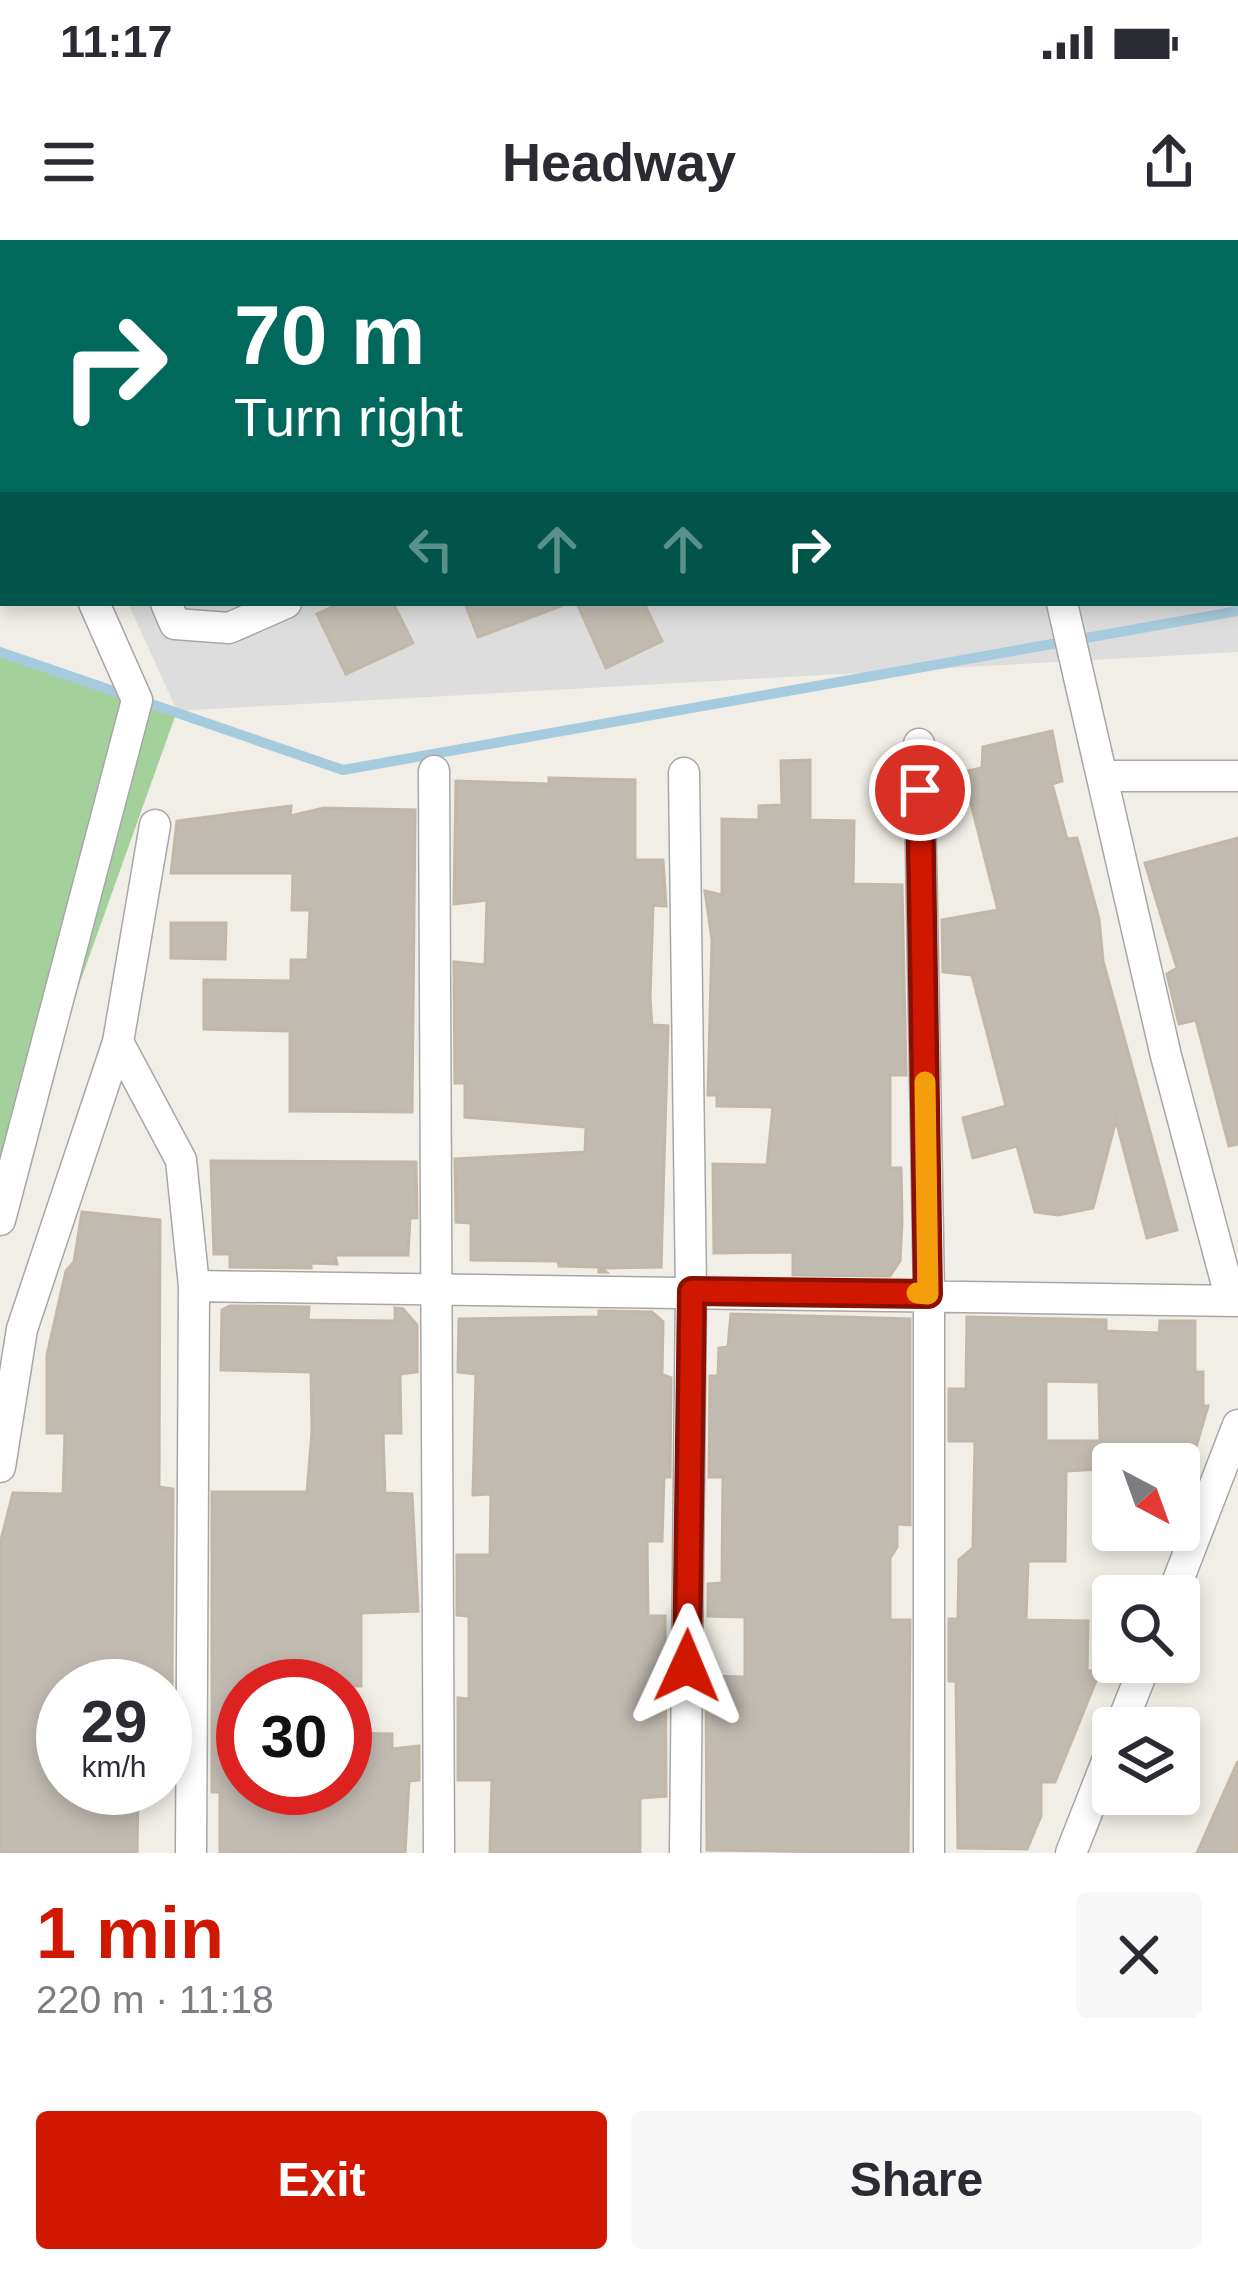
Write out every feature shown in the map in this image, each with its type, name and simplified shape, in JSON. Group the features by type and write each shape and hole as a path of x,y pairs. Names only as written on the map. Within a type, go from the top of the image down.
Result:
{"street":[{"path":"0,1220 137,700 95,606"},
{"path":"167,606 175,624 230,628 279,606"},
{"path":"194,1286 1234,1300 1166,1056 1063,606"},
{"path":"919,744 928,1294 929,1853"},
{"path":"434,771 440,1288 439,1853"},
{"path":"684,773 692,1291 685,1853"},
{"path":"1103,776 1238,776"},
{"path":"0,1467 22,1329 118,1042 155,824"},
{"path":"118,1042 181,1160 194,1286 191,1853"},
{"path":"1180,1575 1238,1425"},
{"path":"1071,1853 1092,1800"}],"shaded area":[{"path":"129,606 1238,606 1238,652 177,711"}],"green space":[{"path":"0,651 177,711 0,1206"}],"building":[{"path":"334,606 394,606 413,643 346,674 317,614"},
{"path":"466,606 561,606 478,637"},
{"path":"578,606 645,606 662,641 606,668"},
{"path":"1052,731 1062,781 1052,784 1067,839 1077,838 1099,919 1103,961 1177,1230 1147,1238 1116,1120 1093,1208 1058,1215 1035,1212 1017,1146 973,1158 963,1118 1006,1106 972,975 943,972 942,920 998,910 963,772 982,768 983,747"},
{"path":"810,760 810,820 854,821 853,884 902,885 906,1075 890,1075 890,1168 901,1168 902,1221 900,1261 890,1276 793,1275 793,1252 714,1253 713,1164 767,1165 773,1107 717,1106 717,1095 708,1095 712,940 705,891 722,895 722,819 759,820 759,806 782,805 781,761"},
{"path":"549,778 635,780 635,860 663,860 666,906 653,905 650,998 652,1025 668,1026 661,1267 601,1268 606,1272 599,1272 599,1267 559,1266 558,1261 471,1260 471,1223 456,1222 455,1159 585,1152 586,1127 465,1117 465,1083 455,1083 454,962 485,965 487,900 454,904 456,781 549,784"},
{"path":"291,806 290,816 324,808 415,810 412,1112 290,1111 290,1031 204,1029 204,980 291,981 291,960 308,960 310,910 292,910 293,873 171,873 177,821"},
{"path":"1238,838 1238,1144 1229,1146 1196,1020 1179,1024 1167,974 1177,968 1145,863"},
{"path":"171,923 226,923 225,959 171,958"},
{"path":"211,1161 416,1162 417,1218 410,1218 408,1255 335,1255 337,1264 311,1263 311,1268 230,1267 230,1254 214,1254"},
{"path":"82,1212 160,1220 159,1487 173,1489 172,1659 36,1659 36,1815 138,1815 137,1853 0,1853 0,1544 13,1493 63,1494 65,1433 47,1433 47,1355 66,1271 74,1262"},
{"path":"230,1306 309,1307 308,1320 395,1321 395,1308 403,1309 417,1325 417,1372 400,1374 401,1433 383,1433 385,1493 412,1494 418,1611 361,1613 361,1659 216,1659 216,1792 212,1792 212,1492 307,1492 312,1432 311,1372 221,1370 222,1310"},
{"path":"599,1311 652,1312 663,1322 662,1374 671,1378 670,1477 664,1477 662,1541 647,1541 648,1616 665,1616 666,1796 640,1798 640,1853 490,1853 492,1780 458,1780 458,1698 469,1699 469,1616 457,1615 457,1555 490,1555 491,1494 473,1495 476,1374 458,1372 459,1319 599,1317"},
{"path":"731,1314 910,1319 910,1525 897,1524 897,1547 890,1558 890,1620 910,1620 908,1853 707,1850 706,1676 745,1677 745,1617 708,1616 708,1584 722,1583 723,1477 709,1477 710,1376 718,1376 719,1348 728,1347"},
{"path":"967,1317 1106,1320 1106,1331 1159,1333 1160,1321 1195,1321 1195,1372 1203,1372 1203,1406 1208,1406 1197,1443 1092,1443 1092,1470 1066,1471 1065,1561 1028,1561 1026,1620 1088,1621 1087,1671 1092,1671 1095,1683 1055,1782 1041,1782 1041,1816 1027,1849 958,1848 956,1681 949,1681 949,1619 958,1619 959,1560 973,1548 975,1441 949,1441 949,1389 966,1389","holes":["1046,1381 1099,1382 1100,1441 1046,1441"]},
{"path":"372,1734 392,1734 392,1749 419,1746 419,1780 409,1781 405,1853 220,1852 220,1815 372,1815"},
{"path":"1238,1761 1238,1853 1197,1853"}],"waterway":[{"path":"0,652 343,770 1238,611"}],"slow traffic":[{"path":"917,1293 928,1294 925,1082"}],"route":[{"path":"687,1666 692,1291 928,1294 920,790"}]}
